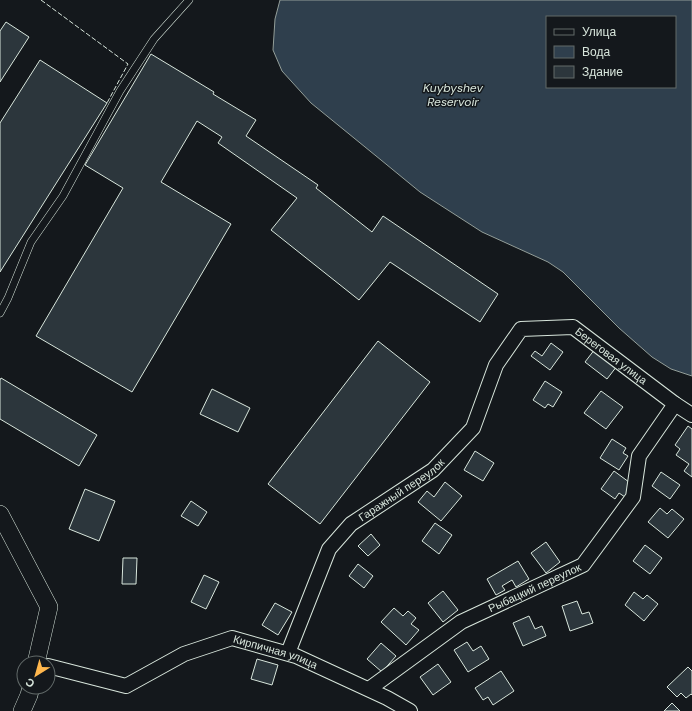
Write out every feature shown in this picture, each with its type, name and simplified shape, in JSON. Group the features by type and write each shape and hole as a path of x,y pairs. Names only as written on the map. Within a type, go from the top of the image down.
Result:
{"street":[{"name":"Береговая улица","path":"521,329 573,327 675,404 692,415"},
{"name":"Гаражный переулок","path":"288,653 329,549 351,524 433,470 473,428 496,365 521,329"},
{"name":"Рыбацкий переулок","path":"369,689 461,622 583,565 633,497 639,456 675,404"},
{"path":"2,522 49,607 39,655"},
{"name":"Кирпичная улица","path":"56,668 126,686 184,654 232,638 296,656 369,689 410,711"},
{"path":"22,711 30,695"}],"lane":[{"path":"0,313 8,298 31,242 63,196 120,91 154,39 189,0"}],"water":[{"name":"Kuybyshev Reservoir","path":"280,0 692,0 692,376 671,369 652,357 619,328 563,272 548,262 482,232 420,192 311,103 282,71 273,50 275,19"}],"building":[{"path":"6,22 29,37 0,82 0,31"},
{"path":"151,54 214,92 213,94 256,120 246,136 318,185 316,188 372,232 383,216 498,294 480,322 390,262 359,300 271,230 297,198 218,143 222,137 197,121 161,182 231,224 132,392 36,336 123,188 85,165"},
{"path":"40,60 107,103 0,272 0,123"},
{"path":"378,341 430,382 320,524 268,484"},
{"path":"551,343 563,352 550,370 531,356 535,351 542,356"},
{"path":"595,349 617,366 607,379 585,362"},
{"path":"1,378 97,435 79,466 0,419"},
{"path":"545,381 562,392 553,407 548,404 545,408 533,400"},
{"path":"212,389 250,408 238,432 200,414"},
{"path":"601,391 623,407 606,429 584,413"},
{"path":"688,426 692,429 692,477 684,471 689,464 676,455 680,449 675,445"},
{"path":"612,439 626,448 623,453 628,456 619,470 600,458"},
{"path":"475,451 494,463 483,481 464,470"},
{"path":"614,471 633,485 625,497 619,493 615,499 601,489"},
{"path":"661,472 680,485 670,499 652,486"},
{"path":"445,482 462,496 441,521 418,502 427,491 434,497"},
{"path":"85,489 115,501 99,541 69,529"},
{"path":"191,501 207,512 198,526 181,516"},
{"path":"660,508 667,514 672,509 684,519 668,538 648,522"},
{"path":"435,523 452,535 439,554 422,541"},
{"path":"371,534 380,545 368,556 358,546"},
{"path":"546,542 560,562 546,573 531,553"},
{"path":"645,545 662,558 650,574 633,561"},
{"path":"123,558 137,558 136,584 122,584"},
{"path":"518,561 529,579 516,587 512,580 502,586 505,590 496,595 487,579"},
{"path":"358,564 373,576 364,588 349,576"},
{"path":"204,575 219,582 206,609 191,602"},
{"path":"443,591 458,610 443,622 428,603"},
{"path":"634,592 643,599 647,595 658,604 644,621 625,605"},
{"path":"577,601 582,614 589,612 593,623 570,631 562,606"},
{"path":"275,603 292,612 278,635 262,625"},
{"path":"394,608 403,616 408,611 416,618 411,624 419,630 406,645 381,622"},
{"path":"529,616 535,629 542,626 546,636 523,646 513,623"},
{"path":"467,642 473,651 481,646 489,659 468,672 454,650"},
{"path":"381,643 396,656 382,672 367,659"},
{"path":"257,659 278,665 272,685 251,679"},
{"path":"438,664 451,682 433,695 420,677"},
{"path":"688,667 692,671 692,695 691,694 686,698 681,693 677,697 667,687"},
{"path":"501,671 514,691 493,705 488,697 483,700 475,688"},
{"path":"672,703 680,711 664,711"}],"fence":[{"path":"41,0 128,64 107,103"}]}
